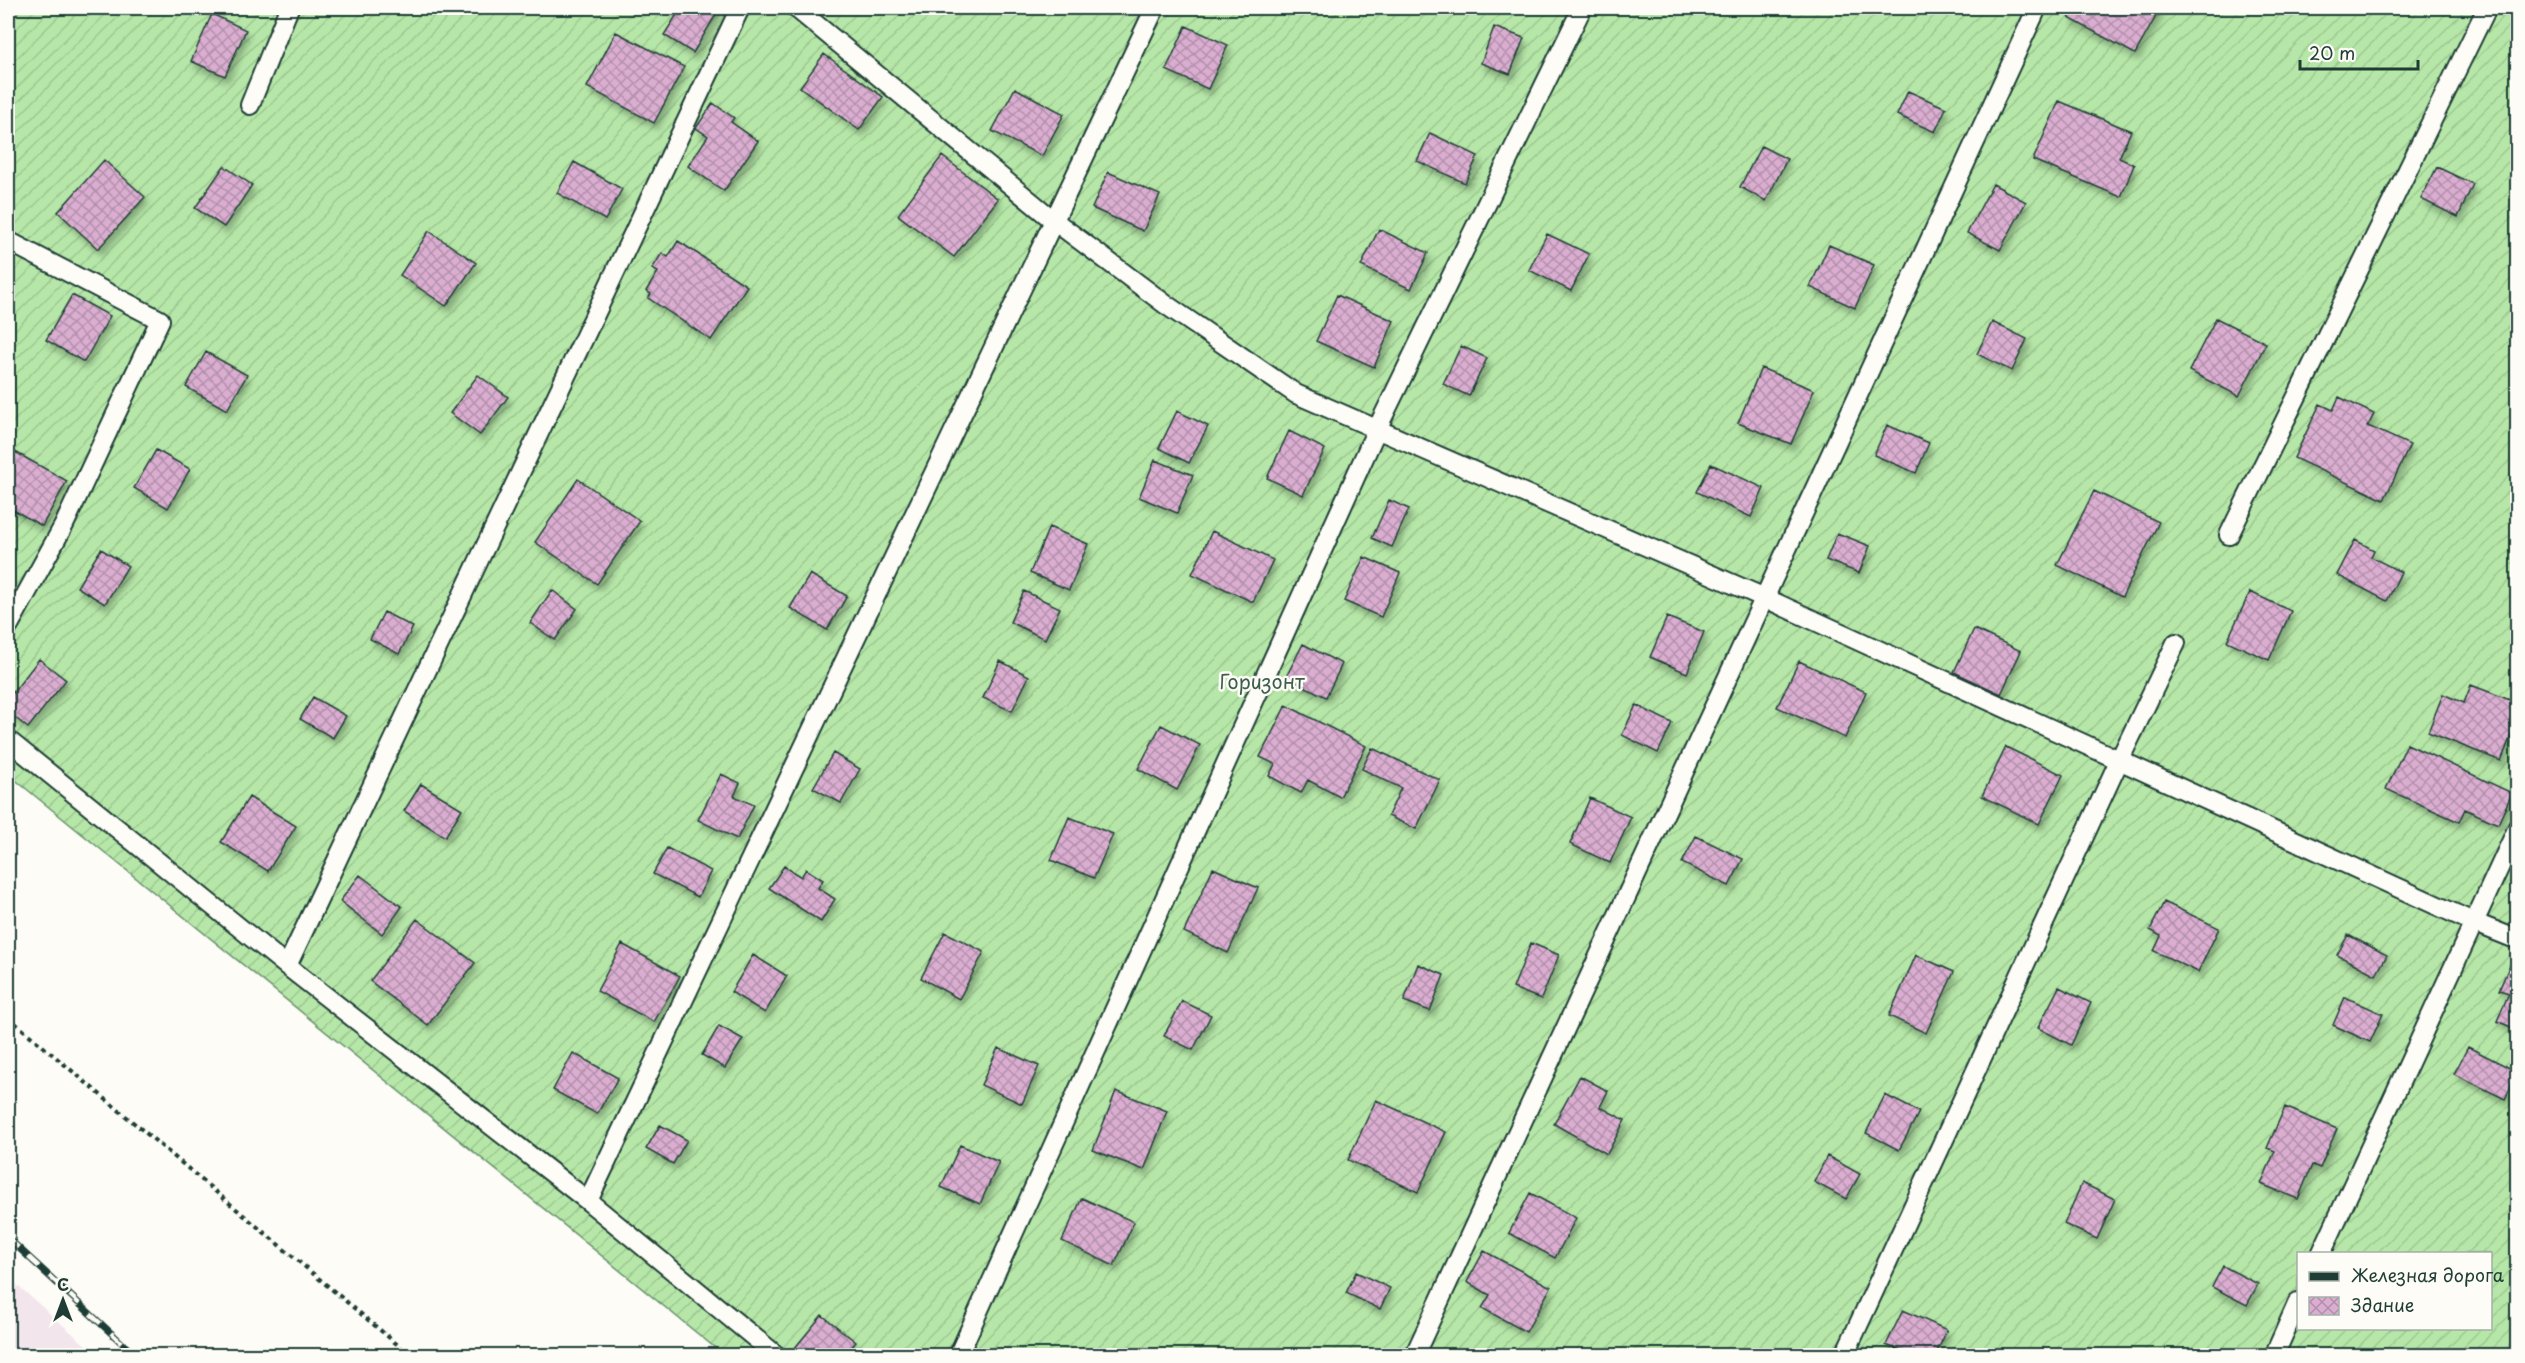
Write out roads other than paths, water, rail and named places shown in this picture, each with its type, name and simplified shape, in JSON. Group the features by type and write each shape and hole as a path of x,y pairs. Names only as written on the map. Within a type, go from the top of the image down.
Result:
{"lane":[{"path":"250,105 289,8"},
{"path":"287,966 740,8"},
{"path":"796,8 1053,220 1165,304 1296,394 1765,598 2473,922 2517,940"},
{"path":"588,1201 1155,8"},
{"path":"958,1356 1377,429 1582,8"},
{"path":"1414,1356 2037,8"},
{"path":"2229,534 2487,8"},
{"path":"8,241 160,320 64,525 8,627"},
{"path":"1844,1356 2119,761 2176,643"},
{"path":"8,740 287,966 588,1201 777,1356"},
{"path":"2322,1252 2517,827"},
{"path":"2274,1356 2297,1304"}],"railway":[{"path":"8,1238 136,1356"}],"park label":[{"name":"Горизонт","path":"1262,682"}]}
